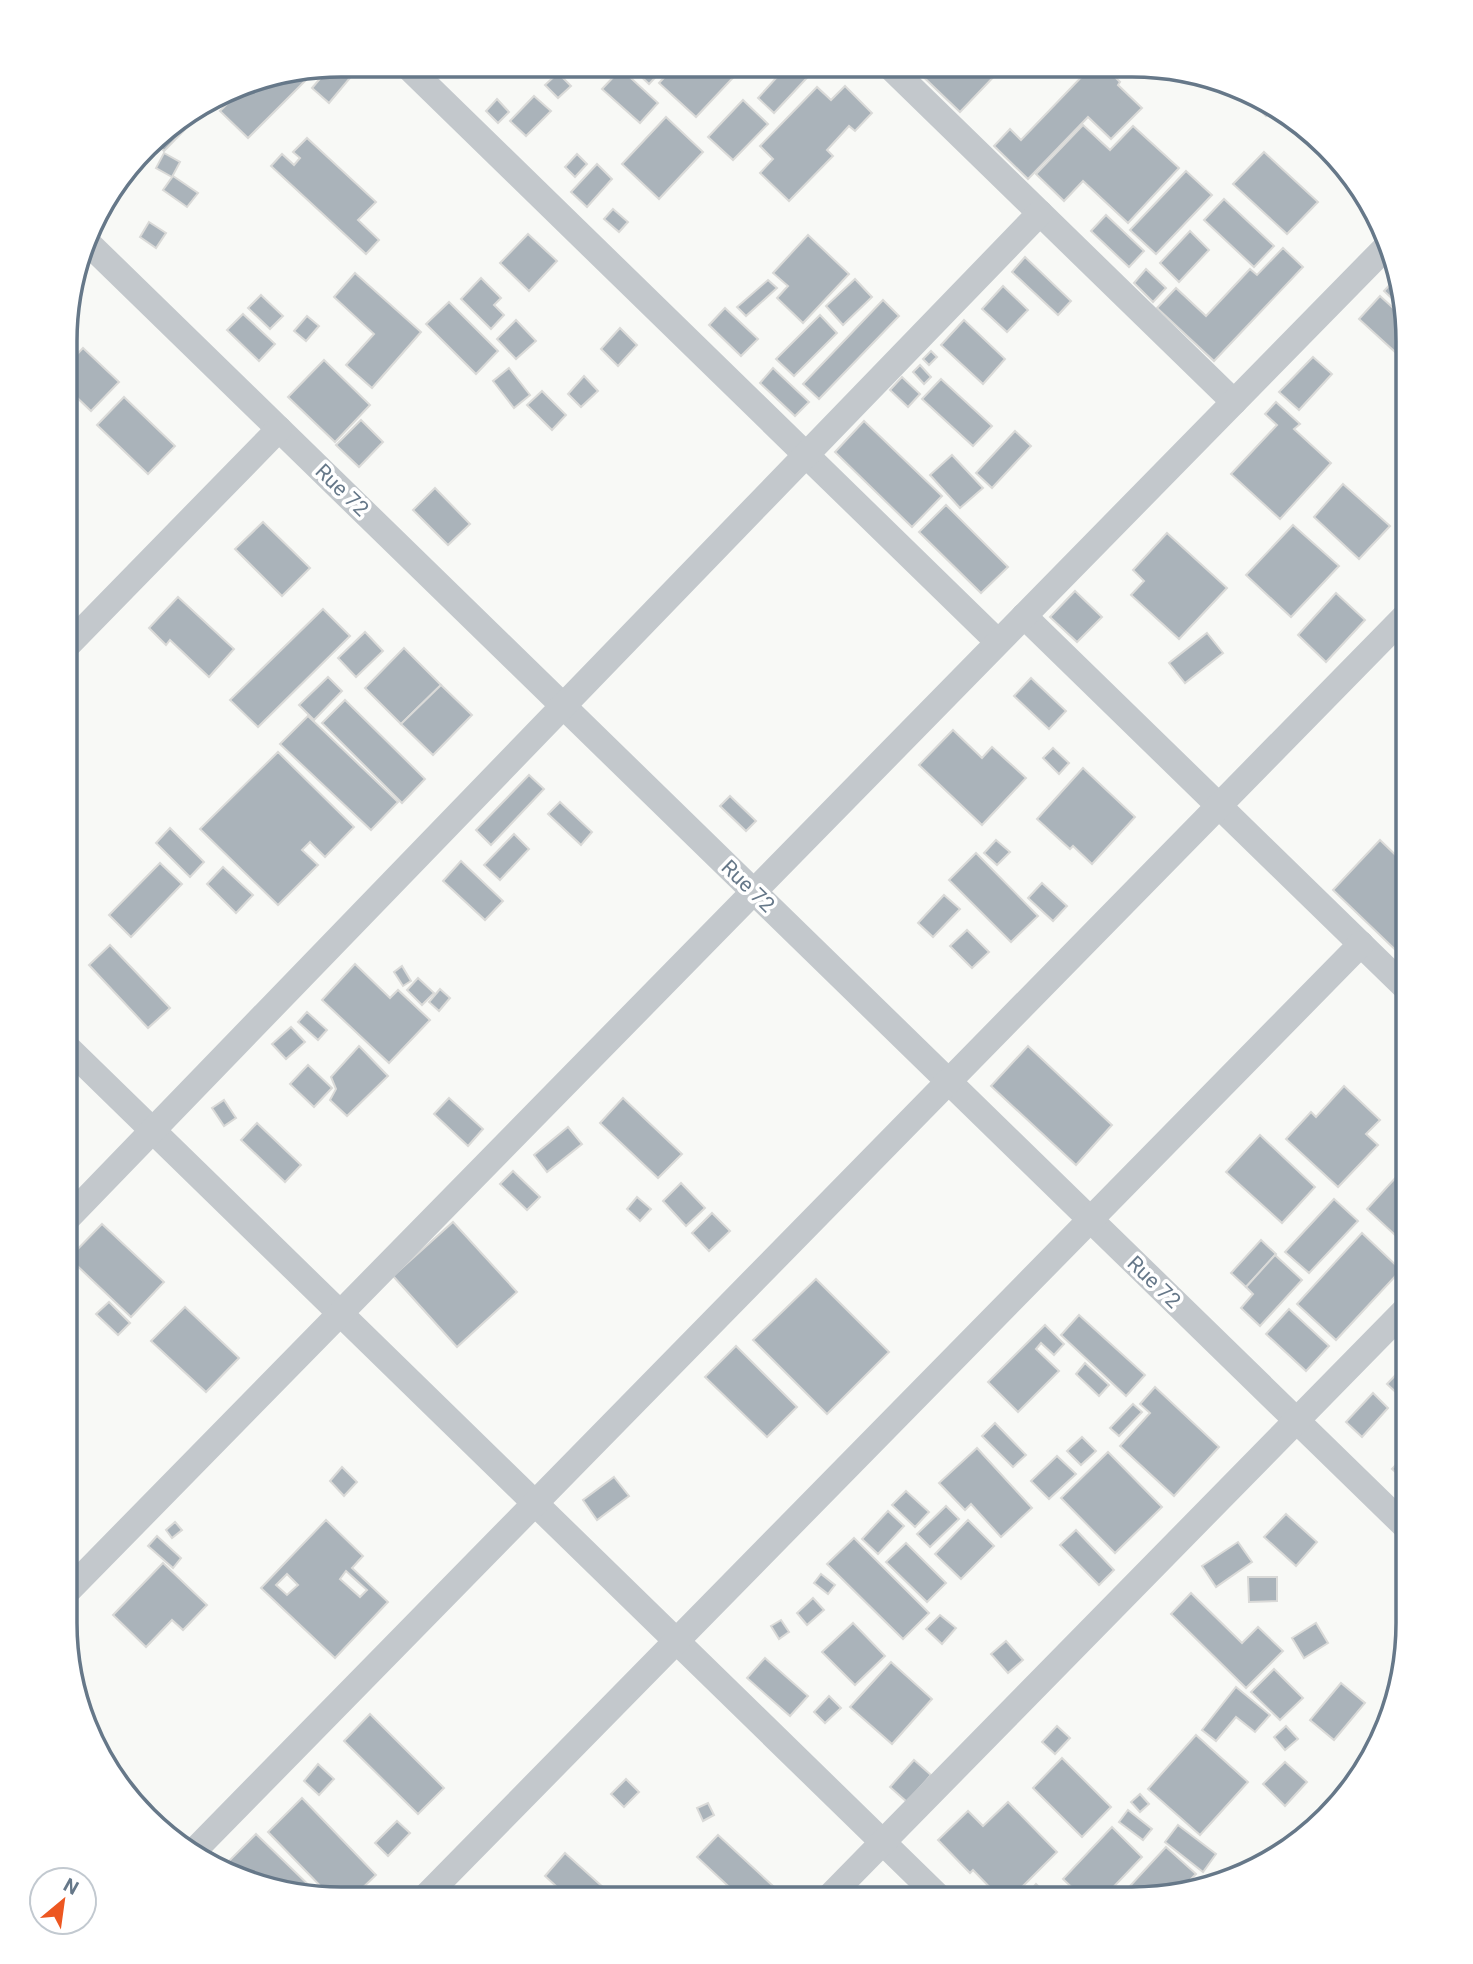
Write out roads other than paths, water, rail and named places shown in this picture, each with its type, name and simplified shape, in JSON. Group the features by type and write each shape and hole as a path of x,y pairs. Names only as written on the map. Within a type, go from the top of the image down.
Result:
{"street":[{"path":"418,77 998,642"},
{"path":"900,77 1234,402"},
{"path":"77,1209 1040,213"},
{"name":"Rue 72","path":"94,249 1396,1517"},
{"path":"77,1582 1381,252"},
{"path":"77,635 279,429"},
{"path":"1024,616 1396,978"},
{"path":"199,1846 1396,625"},
{"path":"435,1887 1361,944"},
{"path":"77,1057 929,1887"},
{"path":"839,1887 1396,1319"}]}
